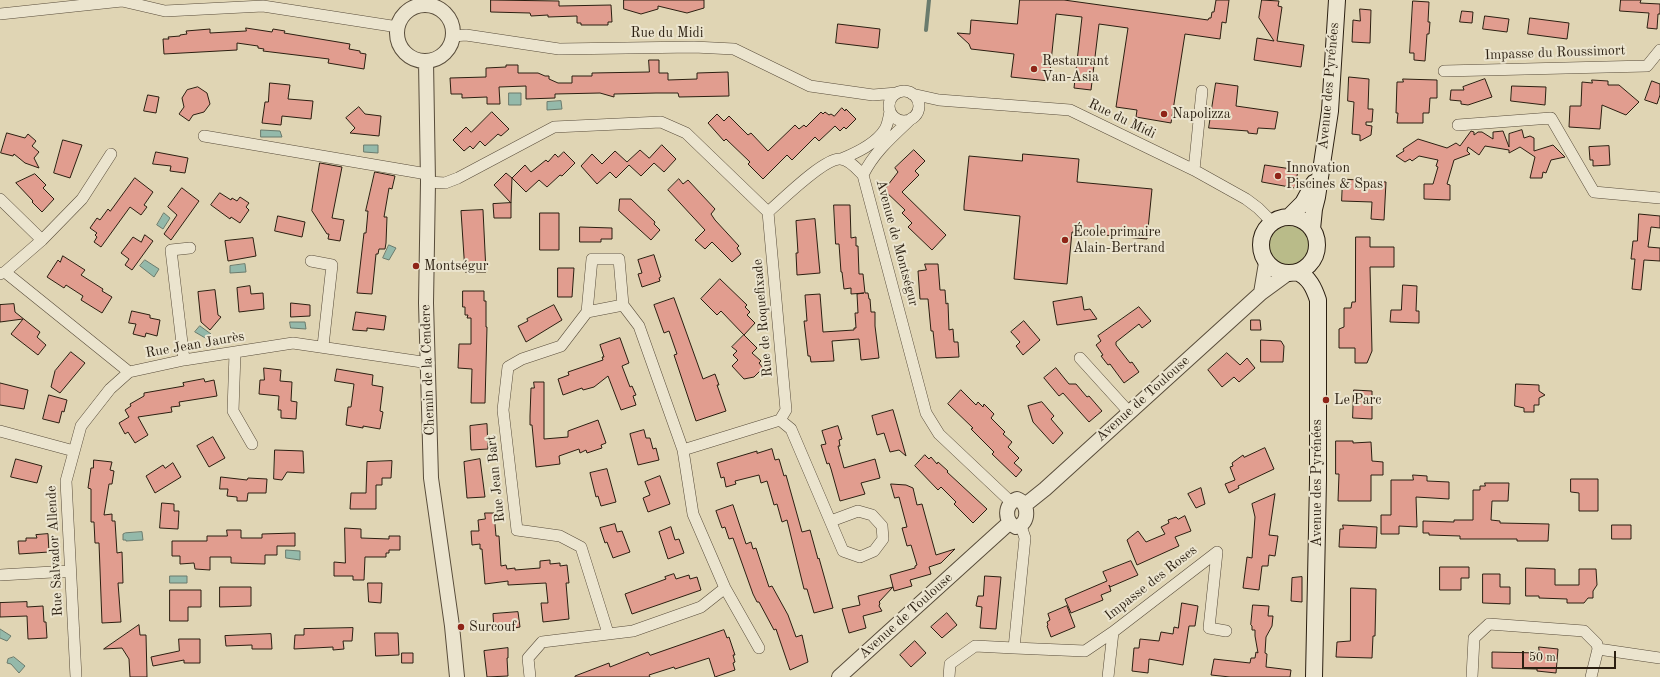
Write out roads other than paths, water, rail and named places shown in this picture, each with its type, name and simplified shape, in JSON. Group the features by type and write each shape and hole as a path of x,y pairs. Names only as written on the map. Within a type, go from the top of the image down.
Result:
{"main road":[{"name":"Avenue des Pyrénées","path":"1312,229 1330,110 1337,0"},
{"path":"1289,217 1304,203 1321,171"},
{"path":"1289,217 1298,218 1305,222 1312,229 1317,243 1317,250 1313,260 1303,270 1292,273 1275,270 1266,263 1261,254 1260,244 1262,234 1272,222 1277,219 1289,217"},
{"path":"1313,260 1317,271 1318,300"},
{"name":"Avenue des Pyrénées","path":"1292,273 1303,275 1309,281 1318,300 1318,480 1314,677"}],"street":[{"path":"0,14 122,1 165,11 263,6 398,27"},
{"path":"423,3 439,8 445,13 453,28 453,36 450,46 444,54 435,59 426,61 412,57 406,53 399,41 398,27 407,12 423,3"},
{"name":"Rue du Midi","path":"453,36 466,35 559,49 694,47 734,50 810,86 873,95 906,92 939,100 1070,110 1194,170 1246,199 1258,208 1272,222"},
{"name":"Impasse du Roussimort","path":"1444,71 1647,66 1660,50"},
{"name":"Chemin de la Cendere","path":"426,61 426,266 431,478 452,626 457,677"},
{"path":"1194,170 1202,91"},
{"path":"204,136 427,178 445,183 458,178 554,127 661,122 686,133 768,212 817,169 830,161 849,155 878,139 886,128 892,98 897,93"},
{"path":"863,175 868,164 878,151 915,114 918,103 912,94"},
{"name":"Rue du Midi","path":"873,95 901,121 939,100"},
{"path":"1458,125 1551,118 1594,192 1660,198"},
{"path":"3,273 42,240 82,199 111,154"},
{"name":"Avenue de Montségur","path":"840,159 854,166 863,175 926,413 939,434 1011,502"},
{"path":"0,199 42,240"},
{"name":"Rue de Roquefixade","path":"768,212 786,410 780,420"},
{"path":"184,360 171,250 190,248"},
{"path":"623,306 587,312 592,260 619,259 623,306 640,326 683,450 693,514 725,588 759,648"},
{"path":"311,261 332,265 322,346"},
{"path":"1261,293 1266,263"},
{"name":"Rue Jean Jaurès","path":"3,273 129,372 184,360 293,343 322,346 412,362 429,363"},
{"name":"Avenue de Toulouse","path":"1025,505 1045,490 1261,293 1292,273"},
{"name":"Rue Jean Bart","path":"587,312 561,346 522,359 508,367 504,410 517,530 560,536 581,547 608,634"},
{"path":"235,353 233,411 252,444"},
{"path":"1080,358 1129,412"},
{"name":"Rue Salvador Allende","path":"76,677 66,481 81,426 110,389 129,372"},
{"path":"683,450 780,420 791,429 843,551 860,557 874,551 883,538 882,526 872,515 858,511 831,521"},
{"path":"0,431 74,451"},
{"path":"1014,648 1025,538 1015,524 1007,518 1007,509 1011,502 1017,499 1025,505 1026,518 1015,524"},
{"name":"Avenue de Toulouse","path":"839,677 1015,524"},
{"name":"Impasse des Roses","path":"949,677 950,664 975,646 1085,651 1113,632 1217,552 1209,628 1226,631"},
{"path":"0,575 70,572"},
{"path":"530,677 528,658 542,642 633,631 700,607 725,588"},
{"path":"1472,677 1474,638 1489,624 1584,631 1597,644 1598,649 1591,677"},
{"path":"1108,677 1113,632"},
{"path":"1598,649 1658,658"}],"waterway":[{"path":"926,30 929,0"}],"place":[{"name":"Restaurant Van-Asia","path":"1034,69"},
{"name":"Napolizza","path":"1164,114"},
{"name":"Innovation Piscines & Spas","path":"1278,176"},
{"name":"École primaire Alain-Bertrand","path":"1065,240"},
{"name":"Montségur","path":"416,266"},
{"name":"Le Parc","path":"1326,400"},
{"name":"Surcouf","path":"461,627"}]}
